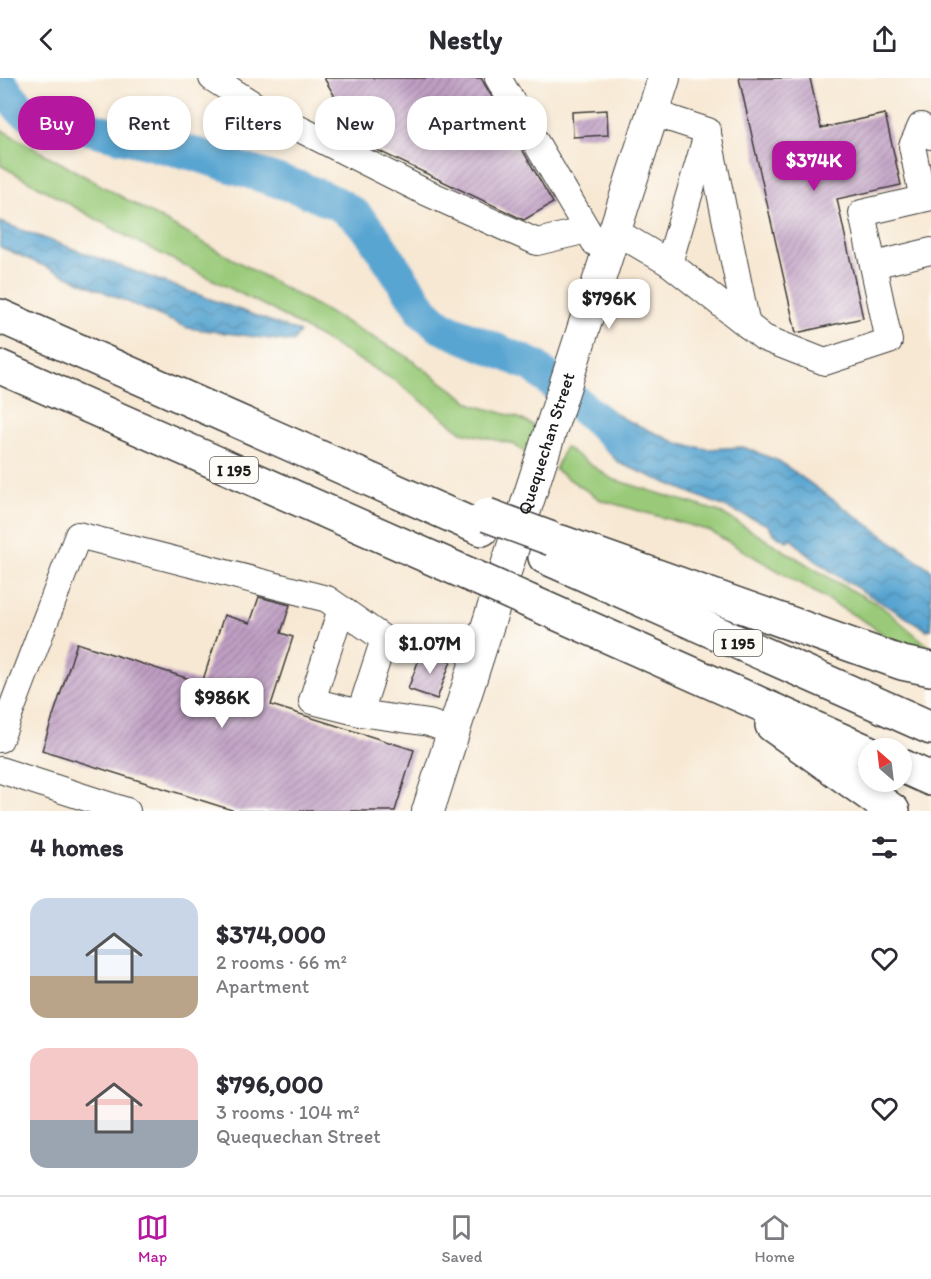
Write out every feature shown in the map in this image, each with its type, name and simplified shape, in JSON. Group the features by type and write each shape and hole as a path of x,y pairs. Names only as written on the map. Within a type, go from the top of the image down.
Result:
{"highway":[{"name":"I 195","path":"0,316 309,452 549,548 931,728"},
{"name":"I 195","path":"0,367 858,748"},
{"path":"549,548 890,659 929,669"},
{"path":"703,679 893,811"},
{"path":"912,770 931,779"}],"main road":[{"name":"Quequechan Street","path":"428,811 605,262 601,230 653,113 664,78"}],"street":[{"path":"212,78 262,110 410,185 537,242 601,230"},
{"path":"498,78 601,230 669,263 764,338 825,362 889,341 862,213 931,196"},
{"path":"653,113 708,131"},
{"path":"928,126 912,146 921,190 931,196"},
{"path":"669,263 708,131"},
{"path":"708,131 747,325"},
{"path":"874,265 931,251"},
{"path":"0,739 78,535 327,599 384,639 360,713"},
{"path":"341,609 312,701 360,713 429,723 454,732"},
{"path":"0,770 127,811"}],"green space":[{"path":"0,129 18,139 18,150 38,150 403,354 474,405 519,418 538,428 527,454 513,444 462,432 394,380 271,309 128,237 0,165"},
{"path":"565,447 612,479 720,512 881,606 931,648 931,665 922,664 869,624 710,531 601,500 555,470"}],"water":[{"path":"0,222 300,332 293,342 188,328 0,247"},
{"path":"597,400 624,419 680,444 708,449 743,447 779,461 931,570 931,629 927,630 834,574 801,549 792,538 787,541 775,535 768,525 619,463 583,426"}],"building":[{"path":"324,78 481,78 491,96 407,96 407,150 522,150 553,203 524,220 377,150 395,150 395,96 335,96"},
{"path":"739,78 810,78 821,128 885,114 901,185 837,199 863,318 796,333"},
{"path":"607,110 608,135 573,137 572,112"},
{"path":"259,597 290,605 281,633 293,637 271,705 414,750 395,811 235,811 42,750 77,643 202,683 224,615 250,623"},
{"path":"422,651 451,661 437,699 408,689"}],"waterway":[{"path":"0,84 21,109 31,114 198,155 300,188 338,204 355,215 372,234 423,311 441,327 534,366 625,444"}]}
